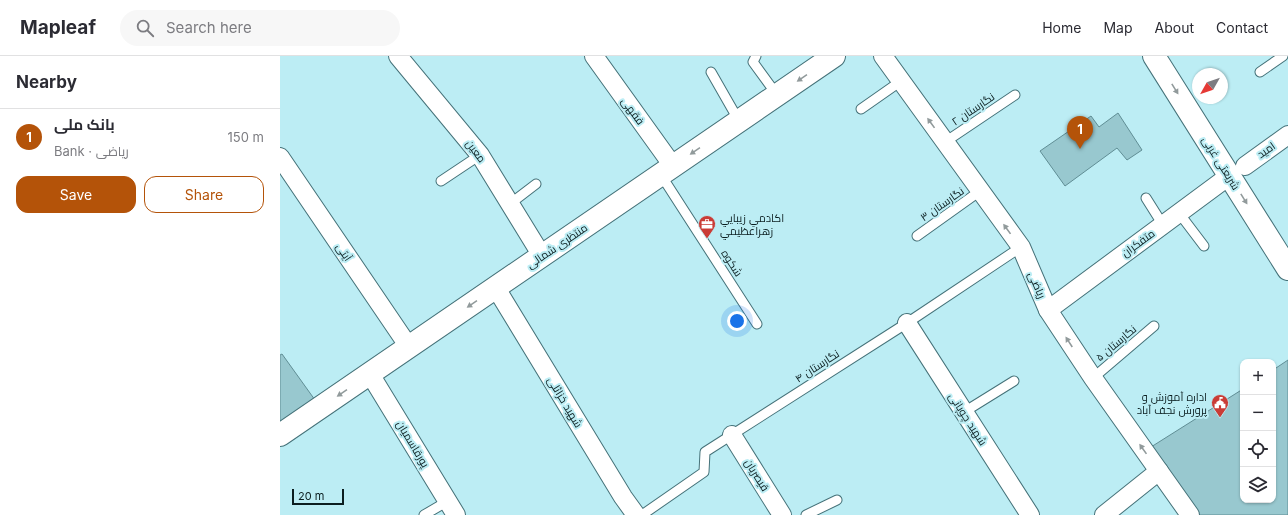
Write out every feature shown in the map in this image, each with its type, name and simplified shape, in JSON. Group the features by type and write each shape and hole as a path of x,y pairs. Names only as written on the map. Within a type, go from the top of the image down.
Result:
{"main road":[{"name":"منتظری شمالی","path":"280,435 834,56"},
{"name":"شریعتی غربی","path":"1154,56 1237,171 1288,269"}],"street":[{"name":"معین","path":"398,56 480,155 542,256"},
{"name":"فقهی","path":"594,56 667,171"},
{"name":"ریاضی","path":"883,56 1020,247 1048,310 1093,378 1190,515"},
{"name":"امید","path":"1237,171 1288,135"},
{"name":"آیتی","path":"280,157 409,347"},
{"name":"متفکران","path":"1048,310 1237,171"},
{"name":"شهید خزائلی","path":"496,288 623,497 636,515"},
{"name":"شهید چوپانی","path":"907,322 1030,515"},
{"name":"پورقاسمیان","path":"370,374 452,508"},
{"name":"قیصریان","path":"732,435 782,515"},
{"path":"1104,515 1159,471"}],"lane":[{"path":"756,56 753,62 777,95"},
{"path":"1260,72 1282,56"},
{"path":"710,72 739,121"},
{"path":"861,109 901,81"},
{"name":"نگارستان ۲","path":"945,142 1015,95"},
{"path":"440,181 480,155"},
{"name":"شکوه","path":"667,171 757,324"},
{"path":"510,204 536,184"},
{"name":"نگارستان ۳","path":"917,236 980,191"},
{"path":"1146,198 1162,225"},
{"path":"1179,213 1204,246"},
{"name":"نگارستان ۴","path":"642,515 704,472 706,452 1020,247"},
{"name":"نگارستان ۵","path":"1093,378 1154,326"},
{"path":"964,412 1014,381"},
{"path":"806,515 837,500"},
{"path":"424,515 452,508"}],"building":[{"path":"1118,113 1142,150 1127,160 1117,148 1065,186 1040,151 1091,116 1099,127"},
{"path":"282,354 315,400 280,425 280,355"},
{"name":"اداره آموزش و پرورش نجف آباد","path":"1288,360 1288,515 1198,515 1151,447 1240,391 1240,503 1276,503 1276,368"}],"place":[{"name":"بانک ملی","path":"1080,149"},
{"name":"اكادمي زيبايي زهراعظيمي","path":"707,239"},
{"name":"اداره آموزش و پرورش نجف آباد","path":"1220,418"}]}
